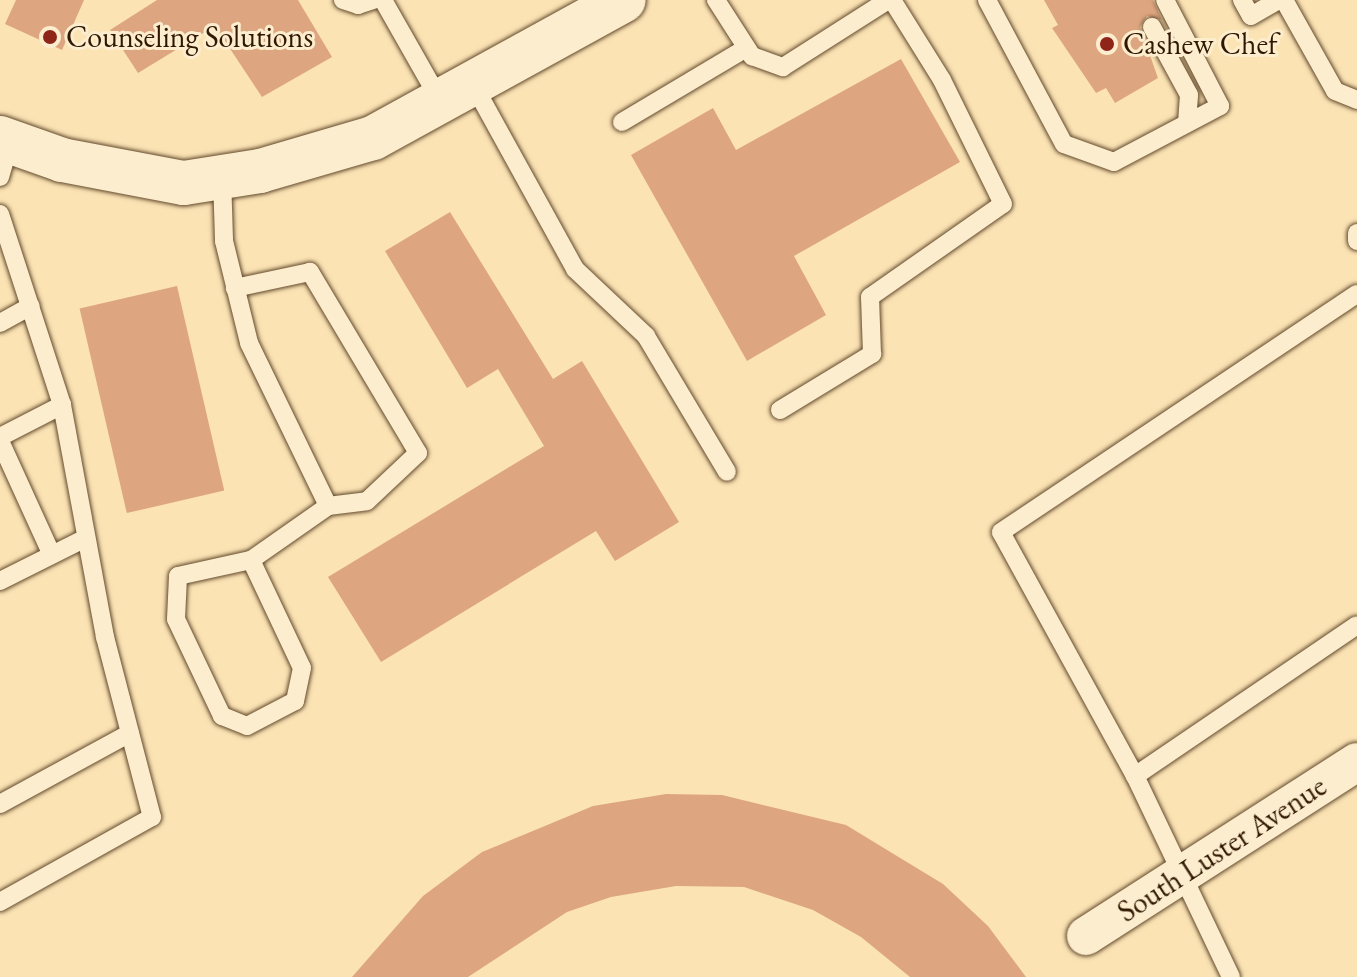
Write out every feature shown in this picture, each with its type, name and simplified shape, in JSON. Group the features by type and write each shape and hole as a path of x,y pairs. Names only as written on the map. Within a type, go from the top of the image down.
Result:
{"street":[{"path":"3,152 184,183 336,152 457,93 624,0"},
{"name":"South Luster Avenue","path":"1086,936 1357,762"}],"lane":[{"path":"343,0 358,5 373,0"},
{"path":"383,0 457,93 575,269 646,336 727,472"},
{"path":"716,0 746,48 783,67 890,0 942,80 1003,204 870,297 872,354 780,410"},
{"path":"987,0 1064,144 1114,162 1220,106 1165,0"},
{"path":"1242,0 1251,16 1282,0 1335,91 1357,100"},
{"path":"1152,27 1189,95 1187,123"},
{"path":"622,122 746,48"},
{"path":"222,176 224,241 249,343 328,506"},
{"path":"0,214 0,225 31,306 62,405 86,538 152,817 0,902"},
{"path":"1357,233 1357,241"},
{"path":"235,288 310,272 418,453 367,501 328,506 251,560 178,576 176,619 222,716 247,726 295,701 302,668 251,560"},
{"path":"1231,977 1185,873 1135,776 1001,532 1357,294"},
{"path":"0,323 31,306"},
{"path":"51,553 0,439 62,405"},
{"path":"0,581 86,538"},
{"path":"1135,776 1357,625"},
{"path":"0,804 130,733"}],"building":[{"name":"Counseling Solutions","path":"16,0 84,0 62,50 5,24"},
{"path":"157,0 298,0 332,57 262,97 215,26 138,73 110,30"},
{"name":"Cashew Chef","path":"1044,0 1153,0 1162,20 1147,16 1140,27 1158,78 1115,103 1106,88 1096,93 1052,28 1058,25"},
{"path":"901,59 960,162 794,256 826,315 747,361 631,155 713,108 736,150"},
{"path":"450,212 553,379 582,361 679,522 615,561 596,531 381,662 328,577 544,446 498,369 467,388 385,251"},
{"path":"177,286 224,491 127,513 80,308"},
{"path":"666,794 722,795 846,825 943,884 988,926 1026,977 910,977 861,937 813,910 744,887 676,886 611,897 567,912 468,977 352,977 423,896 482,852 593,806"}],"place":[{"name":"Counseling Solutions","path":"50,37"},
{"name":"Cashew Chef","path":"1107,44"}]}
